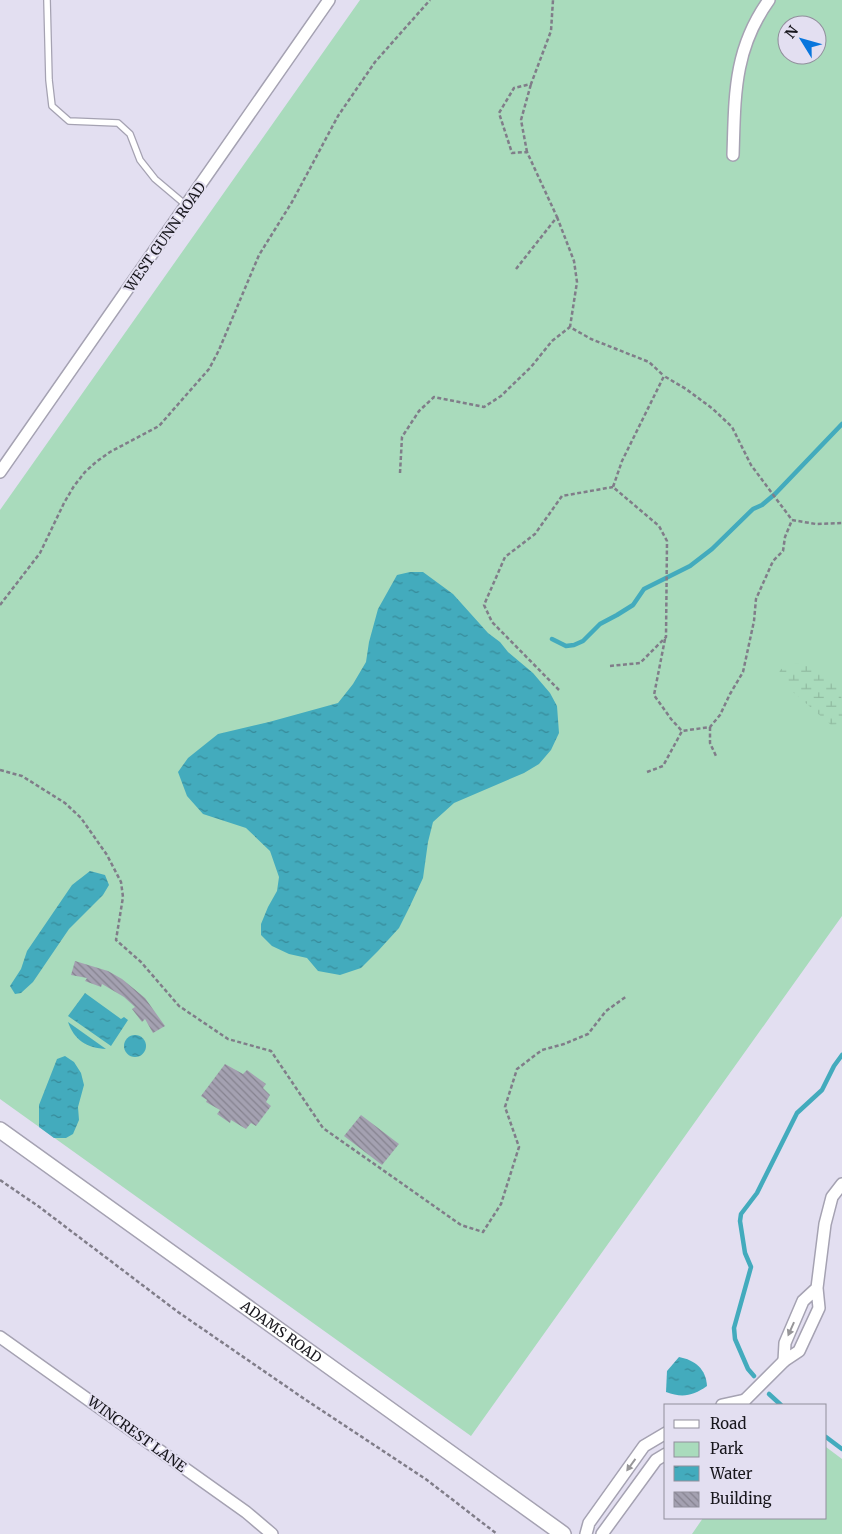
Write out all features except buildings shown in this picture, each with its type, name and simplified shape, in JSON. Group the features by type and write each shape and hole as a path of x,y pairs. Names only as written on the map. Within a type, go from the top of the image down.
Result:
{"main road":[{"name":"ADAMS ROAD","path":"0,1130 564,1534"}],"street":[{"name":"WEST GUNN ROAD","path":"0,472 329,0"},
{"path":"734,155 735,91 739,65 756,20 769,0"},
{"path":"744,1403 784,1361 799,1351 819,1308 817,1288 825,1224 832,1197 842,1184"},
{"path":"784,1361 785,1342 803,1301 817,1288"},
{"name":"WINCREST LANE","path":"0,1337 246,1512 272,1534"},
{"path":"586,1534 589,1522 644,1446 664,1433"},
{"path":"655,1439 664,1450"},
{"path":"602,1534 656,1460 664,1454"}],"lane":[{"path":"47,0 49,80 52,106 69,121 118,123 130,134 140,160 155,179 187,206"}],"path":[{"path":"0,605 40,553 64,503 74,486 86,472 110,452 159,426 209,368 219,350 259,255 292,202 338,116 356,87 375,62 430,0"},
{"path":"400,473 402,437 419,411 434,397 484,407 502,396 531,367 552,341 570,327 577,282 574,261 557,217 527,152 521,120 531,84 551,31 553,0"},
{"path":"527,152 512,153 499,113 514,88 531,84"},
{"path":"516,269 557,217"},
{"path":"570,327 591,339 648,362 664,376 686,389 712,409 732,427 751,465 792,520 816,524 842,522"},
{"path":"613,487 622,461 664,376"},
{"path":"613,487 659,526 666,541 666,637 654,695 670,719 682,731"},
{"path":"559,690 492,622 484,605 504,557 535,534 562,496 613,487"},
{"path":"716,756 710,743 710,727 720,715 743,672 754,621 756,599 773,561 783,551 785,537 792,520"},
{"path":"610,666 640,664 666,637"},
{"path":"682,731 710,727"},
{"path":"647,772 663,766 682,731"},
{"path":"0,770 22,776 65,803 81,818 107,855 121,882 123,897 116,940 141,962 180,1006 228,1040 270,1051 323,1128 461,1225 483,1232 501,1204 519,1148 505,1107 517,1069 542,1050 564,1044 588,1034 606,1011 627,996"},
{"path":"0,1180 38,1206 178,1312 427,1480 497,1534"}],"green space":[{"path":"360,0 842,0 842,916 471,1436 0,1099 0,510"},
{"path":"802,663 825,672 837,682 840,689 842,724 831,725 778,679 780,670 789,664"},
{"path":"827,1448 842,1459 842,1534 692,1534 702,1519 827,1519"}],"water":[{"path":"423,572 453,594 488,633 533,673 550,693 557,706 559,733 551,750 539,764 524,773 454,803 433,822 423,878 410,906 399,928 361,968 340,975 318,971 307,958 289,954 272,946 261,935 261,924 277,891 279,877 270,851 246,828 203,814 187,796 178,772 188,758 218,734 338,703 353,684 366,662 378,609 397,575"},
{"path":"90,871 105,875 109,885 103,895 69,929 33,982 21,993 15,994 10,986 21,969 27,951 72,885"},
{"path":"85,993 121,1019 124,1017 128,1020 111,1046 68,1016"},
{"path":"68,1022 106,1049 93,1047 82,1042 74,1034"},
{"path":"135,1035 145,1042 146,1046 139,1056 135,1057 125,1050 124,1046 131,1036"},
{"path":"65,1056 74,1062 81,1073 84,1085 78,1107 79,1120 73,1134 66,1138 54,1138 39,1127 39,1105 57,1059"},
{"path":"679,1357 690,1360 699,1366 707,1386 687,1395 666,1392 667,1371"}],"waterway":[{"path":"552,639 566,646 583,641 600,624 633,605 644,589 690,566 712,549 753,509 762,505 775,494 842,424"},
{"path":"754,1376 748,1369 735,1339 734,1328 751,1267 745,1253 740,1221 741,1214 757,1193 797,1113 822,1090 842,1055"},
{"path":"769,1394 780,1404"},
{"path":"827,1438 842,1449"}]}
